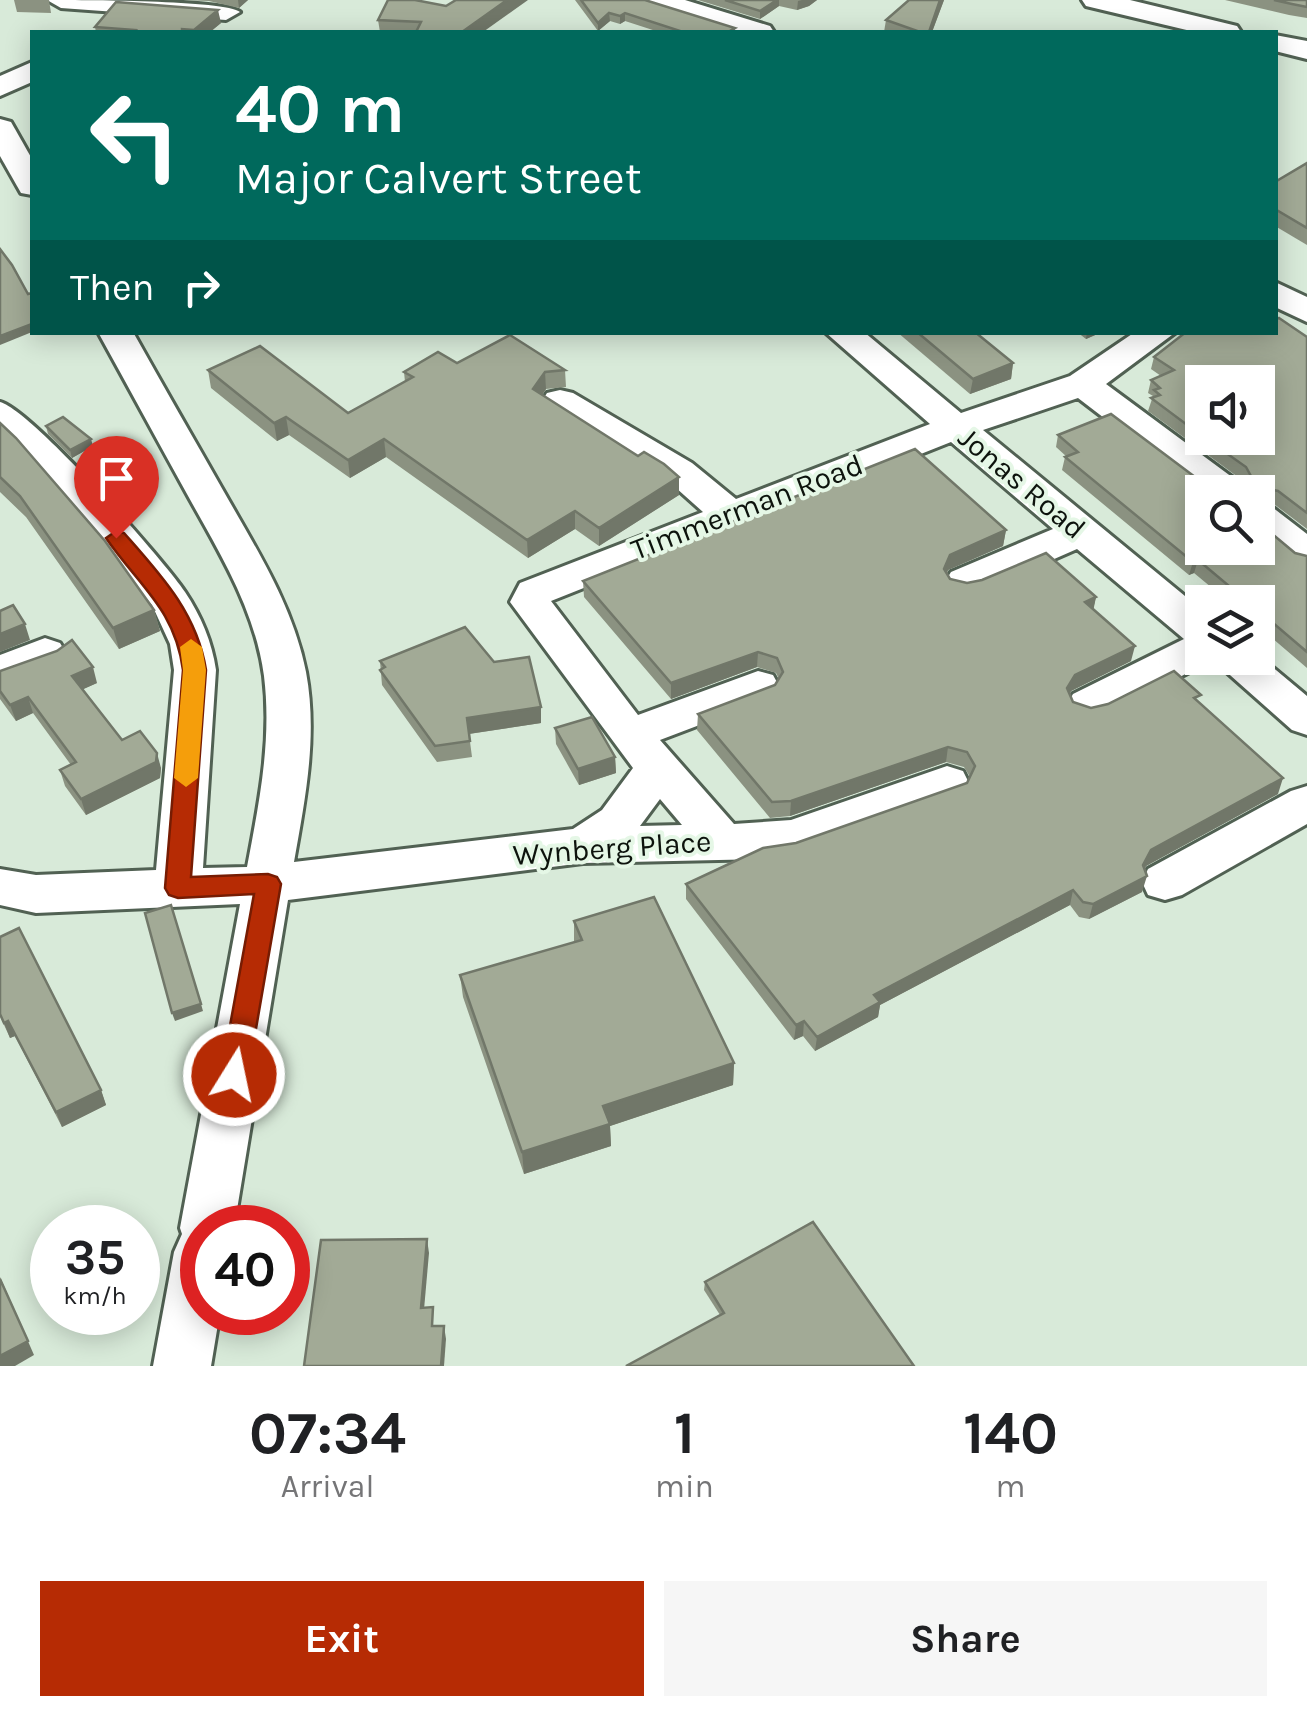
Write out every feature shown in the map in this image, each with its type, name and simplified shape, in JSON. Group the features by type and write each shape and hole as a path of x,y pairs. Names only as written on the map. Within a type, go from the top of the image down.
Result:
{"street":[{"path":"62,0 226,12"},
{"path":"657,0 754,30"},
{"path":"1096,0 1219,30"},
{"path":"1278,44 1307,50"},
{"path":"0,64 30,70"},
{"path":"0,87 30,71"},
{"path":"0,128 30,182"},
{"path":"1278,294 1307,312"},
{"path":"117,335 256,581 274,628 285,675 289,724 286,777 211,1205"},
{"name":"Jonas Road","path":"846,335 1185,618"},
{"name":"Timmerman Road","path":"721,840 644,751 536,614 530,602 534,593 955,426 1083,384 1155,335"},
{"path":"1083,384 1203,475"},
{"path":"560,401 679,472 729,514"},
{"path":"0,413 51,463 169,598 182,621 194,670 178,888"},
{"path":"1275,529 1307,554"},
{"path":"965,582 1080,532"},
{"path":"0,672 45,653"},
{"path":"1088,705 1185,656"},
{"path":"1254,675 1307,719"},
{"path":"583,845 618,822 644,751 758,686"},
{"name":"Wynberg Place","path":"0,887 36,894 268,884 583,845 793,837 947,783"},
{"path":"1165,882 1307,803"},
{"path":"182,1366 187,1335"}],"building":[{"path":"388,0 446,6 456,0 507,0 465,30 417,30 421,22 378,20"},
{"path":"581,0 645,0 735,28 677,30 625,13 609,13 598,23"},
{"path":"725,0 777,0 760,11"},
{"path":"909,0 940,0 930,30 914,30 886,20"},
{"path":"1274,0 1307,0 1307,7 1292,4"},
{"path":"116,2 218,10 194,30 95,27"},
{"path":"1307,163 1307,228 1278,211 1278,180"},
{"path":"0,249 30,294 30,325 0,336"},
{"path":"1279,318 1307,337 1307,513 1275,490 1275,475 1250,475 1229,455 1275,455 1275,365 1185,365 1185,423 1151,398 1160,395 1154,390 1160,388 1151,380 1174,370 1154,357 1182,335 1278,335"},
{"path":"510,335 565,370 545,372 533,389 638,456 644,452 664,464 679,477 599,528 575,511 527,540 384,439 348,460 286,417 274,423 208,370 260,346 348,413 413,377 404,372 438,352 457,363"},
{"path":"921,335 979,335 1013,363 973,379"},
{"path":"1111,414 1192,475 1185,475 1185,555 1065,457 1078,452 1058,435"},
{"path":"63,417 91,439 70,450 46,426"},
{"path":"0,423 105,541 154,610 113,628 20,496 0,477"},
{"path":"915,449 1006,530 950,555 944,569 950,579 967,583 982,580 1046,553 1096,597 1085,602 1135,646 1075,675 1067,688 1073,702 1091,708 1108,704 1174,671 1201,695 1194,698 1283,778 1151,850 1143,865 1147,876 1093,904 1083,902 1073,890 874,995 880,1002 817,1037 804,1021 796,1025 686,884 763,848 796,843 967,783 975,766 967,752 948,747 791,801 772,802 698,714 775,685 783,672 777,658 758,652 671,683 583,581"},
{"path":"1275,536 1295,553 1307,556 1307,652 1275,625 1275,585 1228,585 1204,565 1275,565"},
{"path":"13,605 25,624 0,634 0,611"},
{"path":"465,627 494,662 529,657 541,707 467,718 470,741 435,746 380,670 385,667 380,661"},
{"path":"72,640 93,667 72,676 122,740 140,731 157,753 156,762 81,799 60,770 76,762 28,697 10,705 0,691 0,671 57,651"},
{"path":"592,717 615,757 578,769 555,728"},
{"path":"654,897 734,1063 603,1106 610,1124 522,1152 460,975 582,940 574,921"},
{"path":"171,905 201,1004 172,1013 145,913"},
{"path":"19,928 101,1090 56,1112 8,1021 4,1023 0,1014 0,937"},
{"path":"813,1222 914,1366 626,1366 724,1313 705,1282"},
{"path":"427,1239 421,1308 433,1307 432,1326 444,1326 441,1366 304,1366 321,1240"},
{"path":"0,1279 28,1341 0,1356"}],"slow traffic":[{"path":"186,778 194,670 191,647"}],"route":[{"path":"116,538 169,598 191,644 194,670 178,888 268,884 234,1075"}]}
